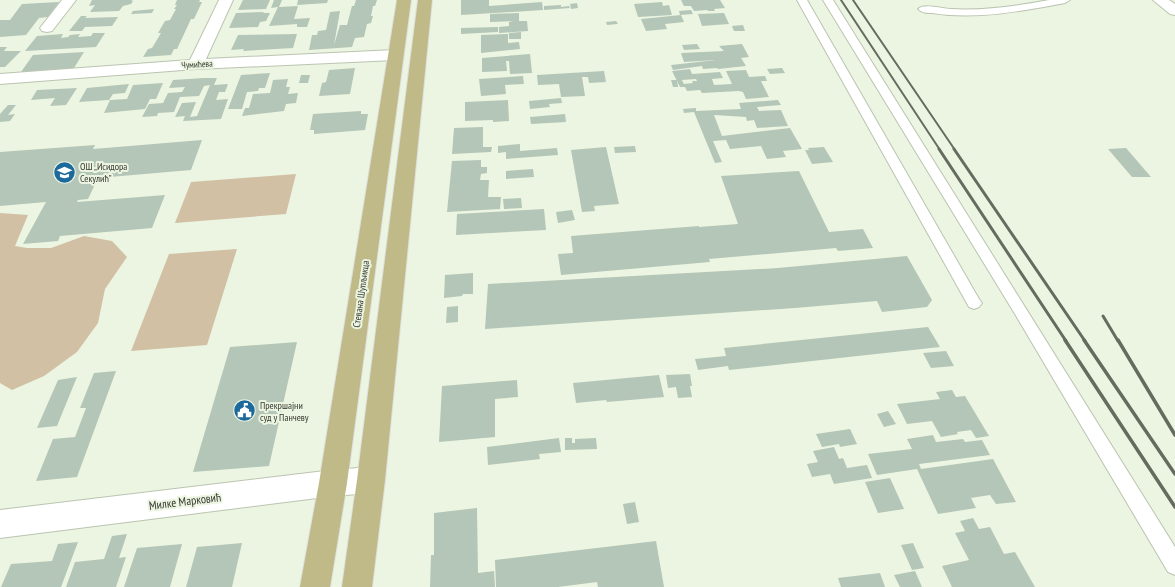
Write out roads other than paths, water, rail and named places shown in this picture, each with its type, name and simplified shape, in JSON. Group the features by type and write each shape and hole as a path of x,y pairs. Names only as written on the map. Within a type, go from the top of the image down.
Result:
{"main road":[{"name":"Стевана Шупљикца","path":"315,587 333,483 404,0"},
{"path":"357,587 371,480 425,0"}],"street":[{"path":"47,28 70,0"},
{"path":"196,64 226,0"},
{"path":"1160,0 1175,12"},
{"name":"Чумићева","path":"0,79 196,64 395,55"},
{"name":"Милке Марковић","path":"0,524 333,483 371,480"}],"lane":[{"path":"802,0 974,303"},
{"path":"828,0 1016,303 1175,565"},
{"path":"923,9 952,13 1006,8 1065,0"}],"railway":[{"path":"841,0 940,150"},
{"path":"853,0 955,150"},
{"path":"939,149 1066,341"},
{"path":"954,149 1085,341"},
{"path":"1103,316 1118,341"},
{"path":"1065,340 1175,507"},
{"path":"1084,340 1175,474"},
{"path":"1118,340 1175,435"}],"place":[{"name":"ОШ „Исидора Секулић”","path":"64,172"},
{"name":"Прекршајни суд у Панчеву","path":"245,411"}]}
